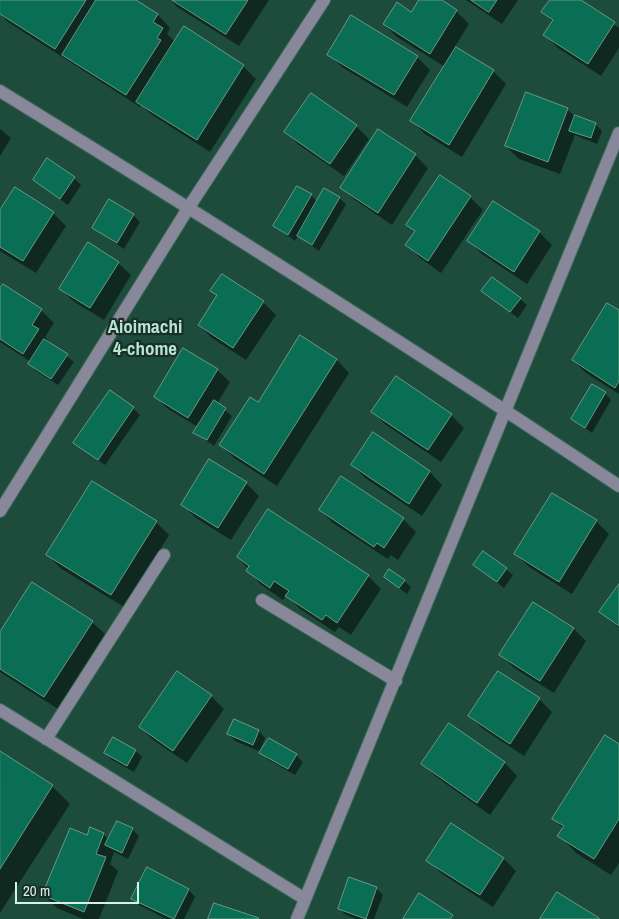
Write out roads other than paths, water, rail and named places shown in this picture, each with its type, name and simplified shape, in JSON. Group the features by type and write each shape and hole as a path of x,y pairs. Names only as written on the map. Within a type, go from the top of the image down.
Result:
{"street":[{"path":"0,511 189,207 324,0"},
{"path":"0,91 189,207 507,411 619,486"},
{"path":"298,919 619,133"},
{"path":"46,739 164,555"},
{"path":"262,600 396,681"},
{"path":"0,710 306,899"}],"district":[{"name":"Aioimachi 4-chome","path":"145,339"}]}
